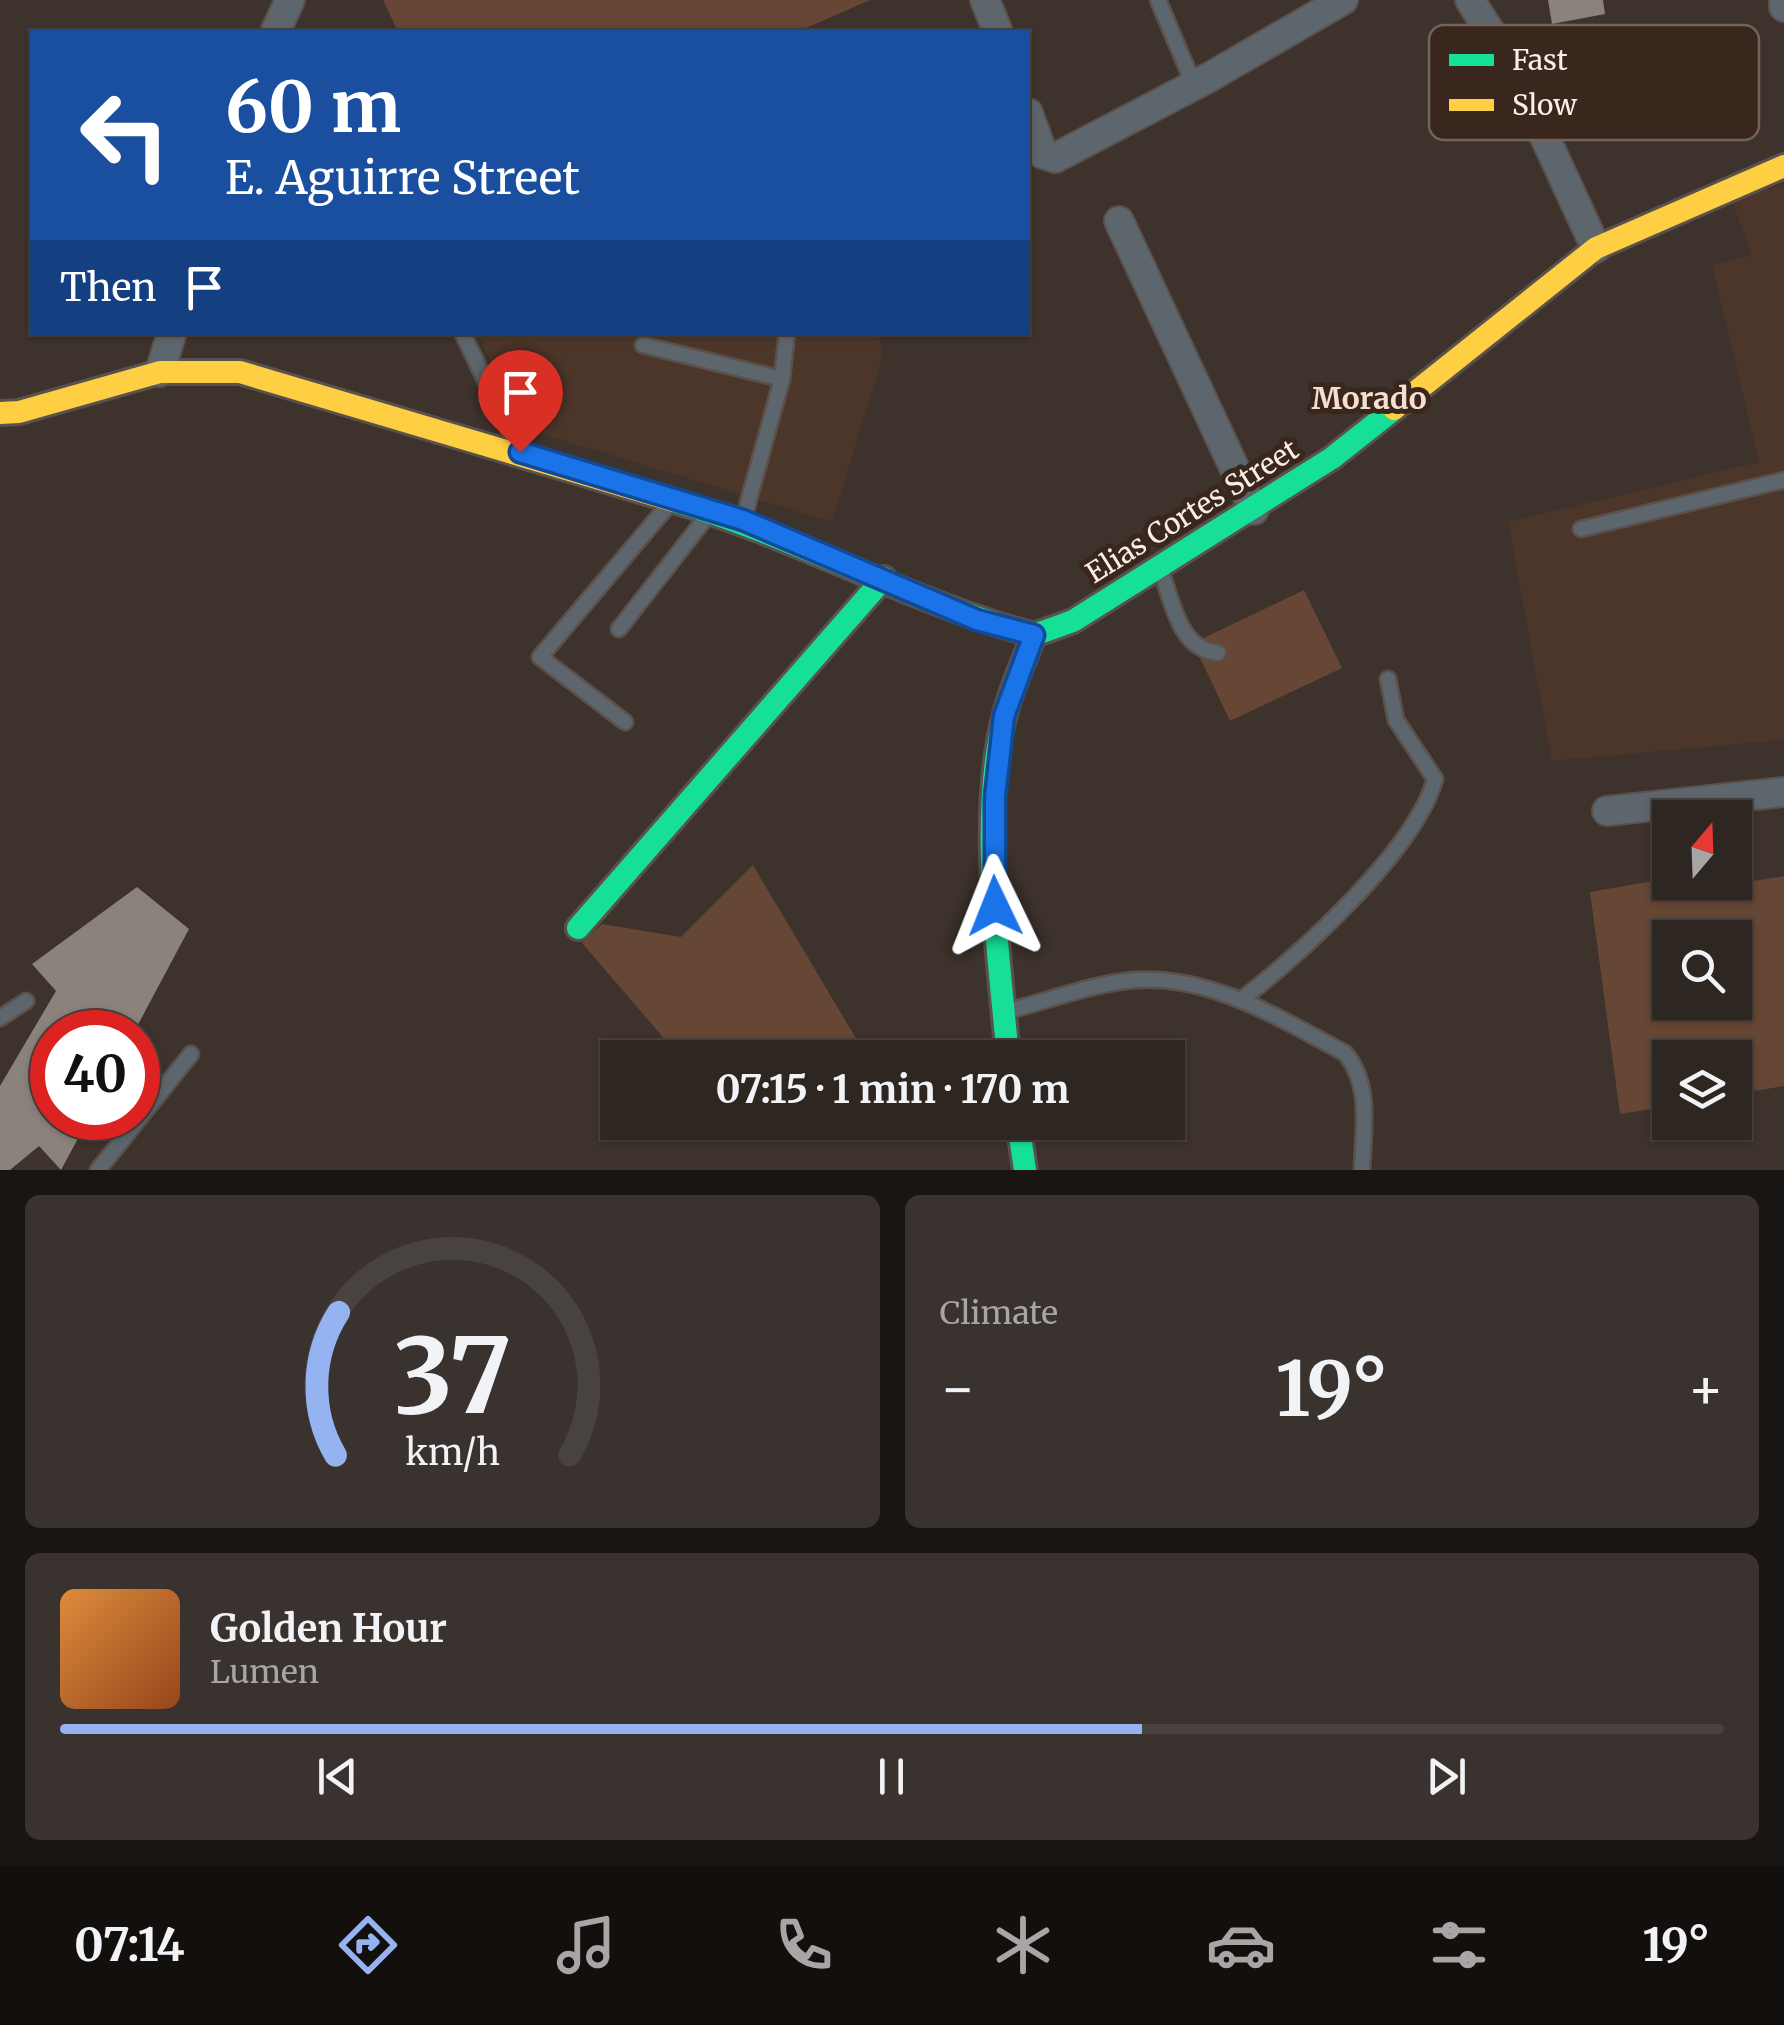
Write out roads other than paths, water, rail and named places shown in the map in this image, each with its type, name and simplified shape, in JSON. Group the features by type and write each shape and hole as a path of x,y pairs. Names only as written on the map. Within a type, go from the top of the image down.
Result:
{"street":[{"path":"277,30 290,0"},
{"path":"984,0 997,30"},
{"path":"1470,0 1486,25"},
{"path":"1784,0 1784,8"},
{"path":"1030,118 1043,154 1055,158 1194,85 1328,3"},
{"path":"1546,140 1596,248"},
{"name":"Elias Cortes Street","path":"1034,635 1073,620 1332,458 1596,248 1784,166"},
{"path":"1119,221 1254,510"},
{"path":"160,372 171,335"},
{"path":"0,413 19,412 160,372 240,372 743,520 977,620 1034,635 1004,716 995,797 992,870 1006,1040"},
{"path":"578,928 884,578"},
{"path":"1607,811 1784,792"},
{"path":"1021,1140 1025,1170"}],"lane":[{"path":"1158,0 1194,85"},
{"path":"463,335 520,452"},
{"path":"743,520 782,379 787,335"},
{"path":"643,346 782,379"},
{"path":"1581,530 1784,480"},
{"path":"625,722 540,657 674,498"},
{"path":"619,629 712,511"},
{"path":"1160,568 1184,636 1205,652 1218,653"},
{"path":"1242,999 1279,971 1322,929 1381,865 1429,801 1435,778 1396,720 1388,678"},
{"path":"1002,1012 1134,980 1185,982 1242,999 1345,1053 1357,1068 1363,1087 1362,1170"},
{"path":"0,1018 26,1002"},
{"path":"98,1170 191,1054"}],"district":[{"name":"Morado","path":"1369,398"}]}
